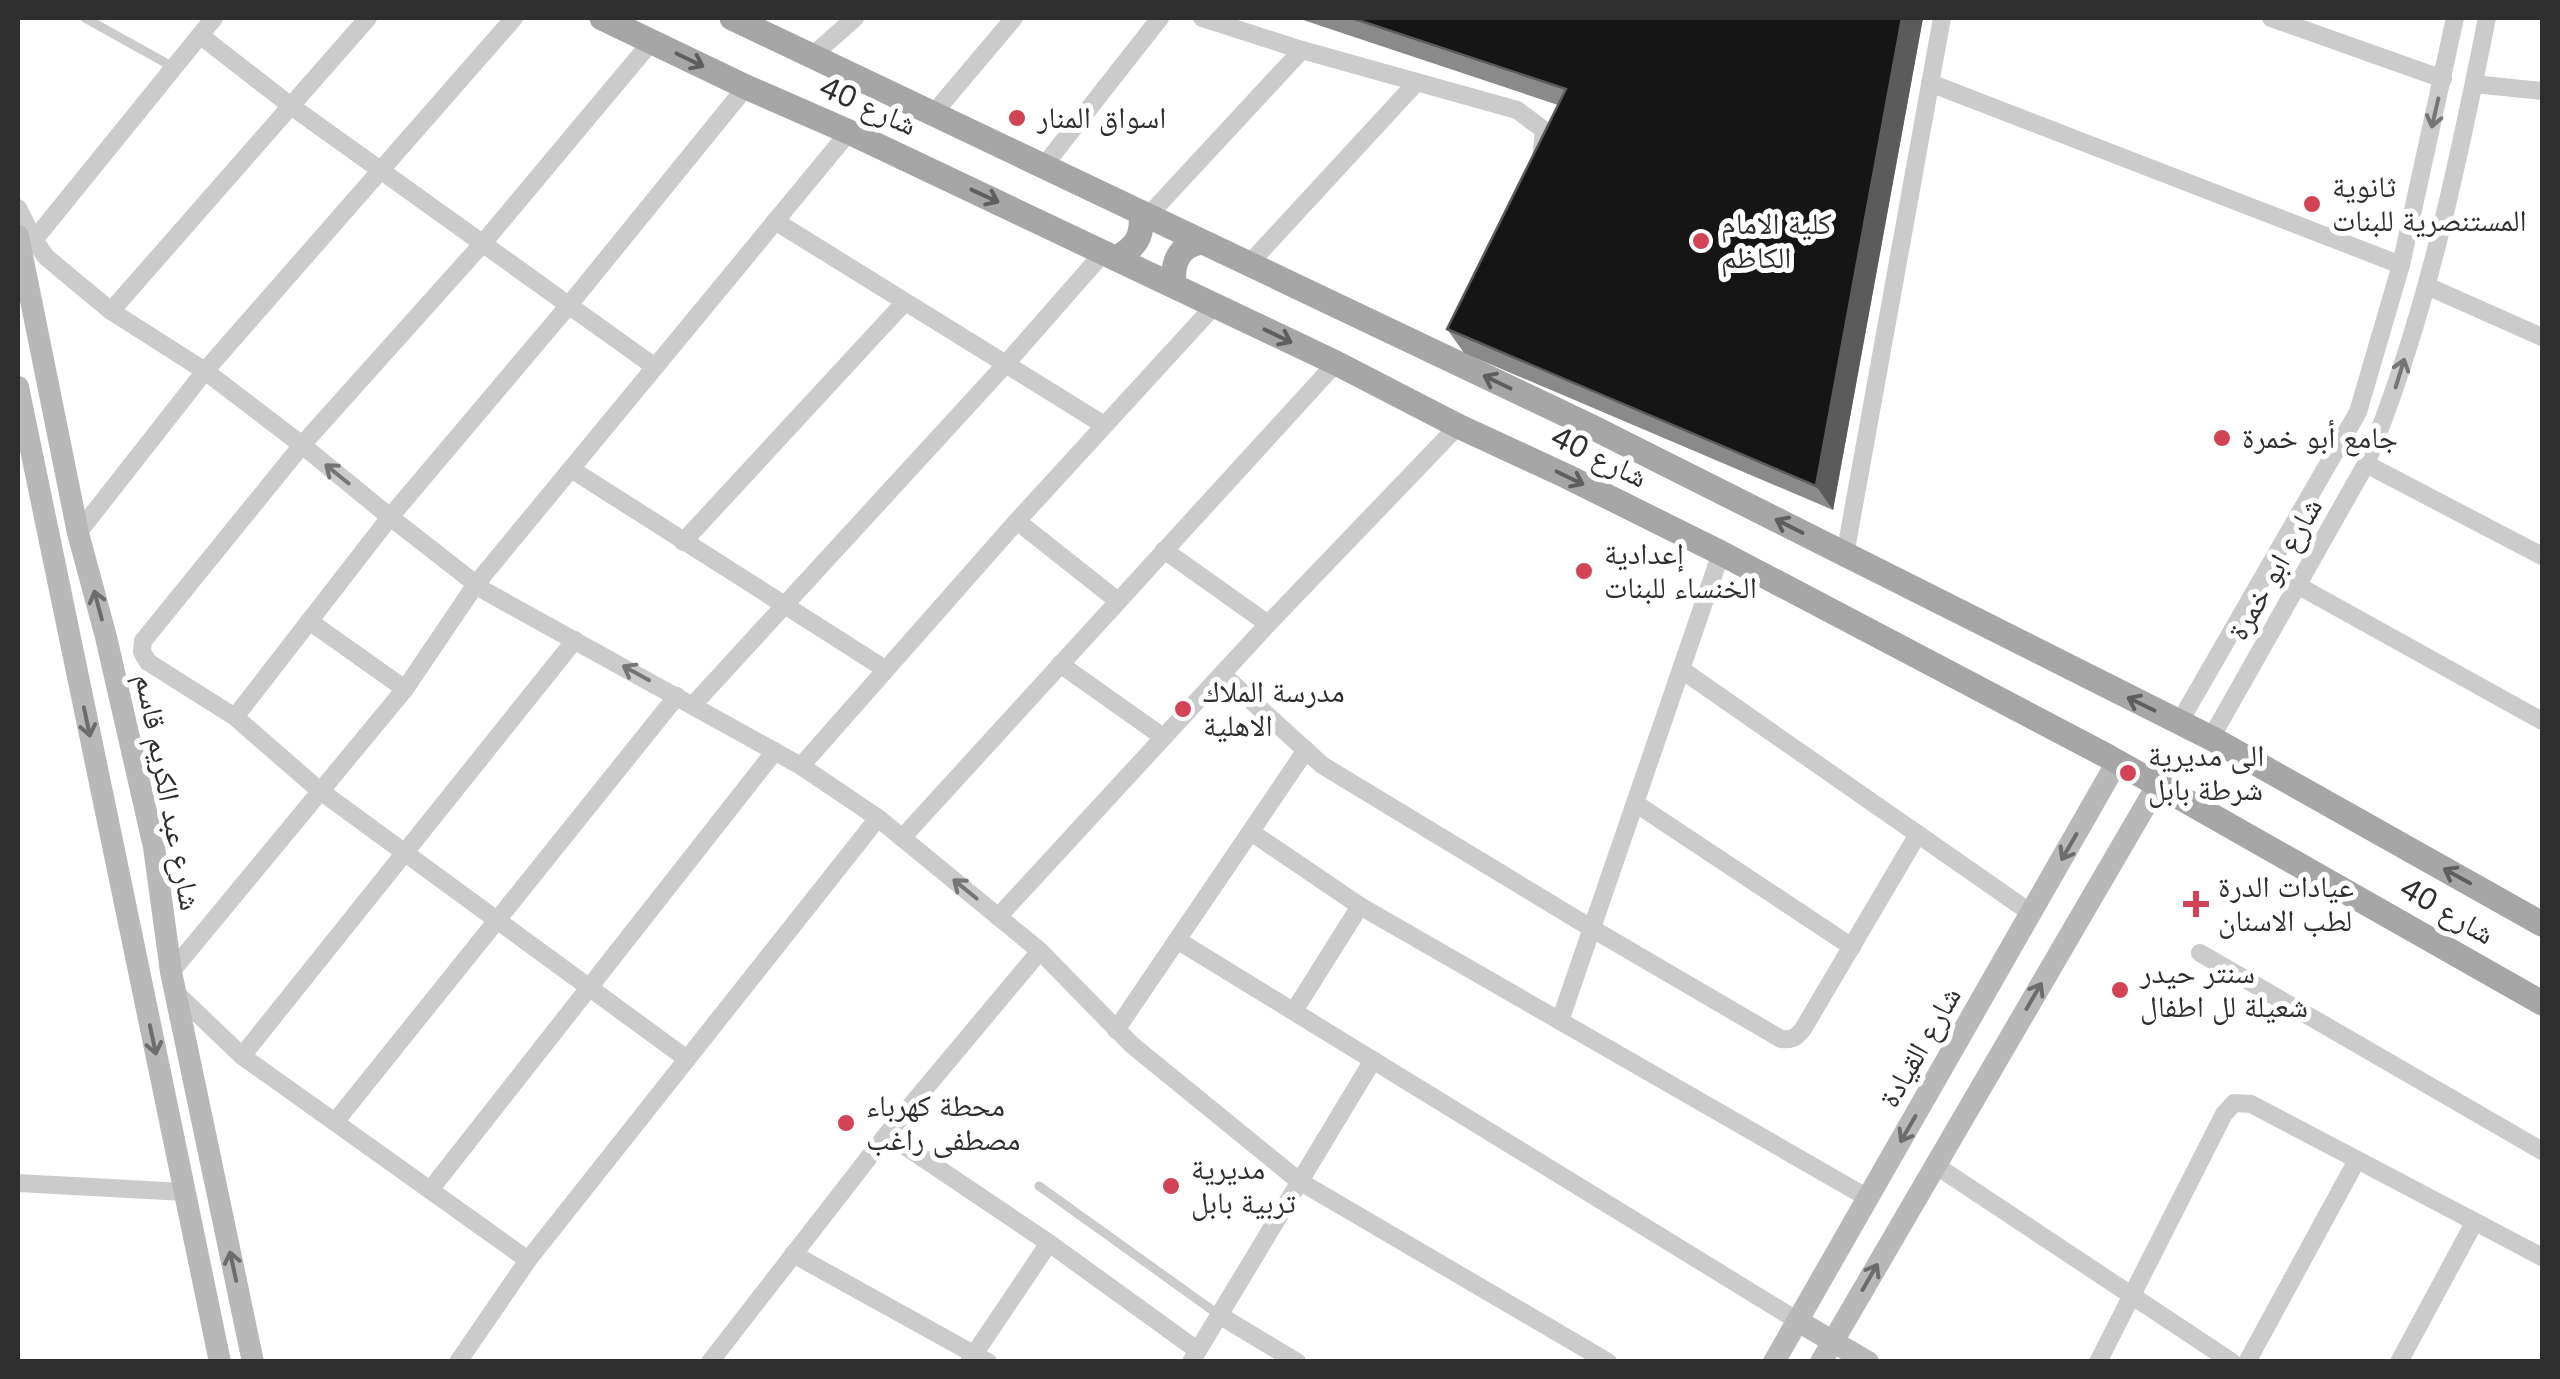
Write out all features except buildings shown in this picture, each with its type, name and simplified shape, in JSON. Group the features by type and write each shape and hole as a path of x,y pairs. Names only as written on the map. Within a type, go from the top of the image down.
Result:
{"main road":[{"name":"شارع 40","path":"602,18 1336,363 1721,553 2118,762 2542,1003"},
{"name":"شارع 40","path":"732,18 1248,265 1451,349 1590,426 2211,738 2542,924"},
{"path":"1110,255 1137,243 1144,215"},
{"name":"شارع عبد الكريم قاسم","path":"26,238 28,291 78,533 154,847 173,982 253,1362"},
{"path":"1174,286 1173,268 1179,253 1201,242"},
{"path":"18,387 220,1362"},
{"name":"شارع القيادة","path":"1774,1362 2118,762"},
{"path":"1827,1351 2158,784"},
{"path":"1798,1321 1827,1351 1868,1362"}],"street":[{"path":"26,238 214,18"},
{"path":"111,310 368,18"},
{"path":"78,533 205,371 514,18"},
{"path":"812,56 854,18"},
{"path":"932,114 1014,18"},
{"path":"1043,167 1160,18"},
{"path":"1202,18 1258,26 1302,50 1517,110 1544,130 1541,163 1532,181"},
{"path":"1845,555 1942,18"},
{"path":"2271,18 2443,79"},
{"name":"شارع ابو خمرة","path":"2179,722 2358,412 2401,265 2455,18"},
{"name":"شارع ابو خمرة","path":"2211,738 2366,464 2386,418 2424,295 2487,18"},
{"path":"201,36 290,106 655,367"},
{"path":"652,41 484,243 302,445 143,640 142,652 148,662 235,716 320,790 687,1060"},
{"path":"1144,215 1302,50"},
{"path":"1248,265 1416,83"},
{"path":"1930,83 2401,265"},
{"path":"2474,84 2542,91"},
{"path":"235,716 390,518 746,87"},
{"path":"528,1260 242,1056 173,982 320,790 405,690 476,584 850,132"},
{"path":"18,208 26,238 46,258 111,310 205,371 476,584 801,766 878,818 1040,952 1132,1045 1298,1181 1608,1362"},
{"path":"775,222 1104,425"},
{"path":"336,1122 498,920 685,701 784,606 1110,255"},
{"path":"28,291 31,268 38,261 60,268"},
{"path":"2391,296 2424,295 2542,337"},
{"path":"683,542 904,303"},
{"path":"801,766 1017,520 1215,306"},
{"path":"902,838 1336,363"},
{"path":"998,917 1268,624 1458,426"},
{"path":"2366,464 2542,556"},
{"path":"571,469 885,669"},
{"path":"1017,520 1118,601"},
{"path":"1164,550 1268,624"},
{"path":"1560,1021 1721,553"},
{"path":"2297,585 2542,721"},
{"path":"309,621 405,690"},
{"path":"242,1056 574,640"},
{"path":"110,654 142,652"},
{"path":"1060,664 1163,737"},
{"path":"1682,670 2031,913"},
{"path":"1222,674 1322,764 1773,1036 1790,1040 1803,1029 1918,834"},
{"path":"1116,1030 1306,750"},
{"path":"430,1190 774,751"},
{"path":"1635,802 1852,946"},
{"path":"458,1362 528,1260 878,818"},
{"path":"1250,832 1360,906 1868,1198"},
{"path":"1294,1011 1360,906"},
{"path":"1177,940 1798,1321"},
{"path":"710,1362 887,1134 1040,952"},
{"path":"2200,954 2542,1151"},
{"path":"887,1134 1049,1244 1194,1356 1373,1060"},
{"path":"2098,1362 2224,1114 2234,1102 2251,1104 2542,1257"},
{"path":"2247,1362 2357,1160"},
{"path":"1935,1166 2232,1362"},
{"path":"18,1183 184,1192"},
{"path":"2399,1362 2474,1223"},
{"path":"792,1254 978,1359 1049,1244"},
{"path":"1219,1314 1297,1362"}],"lane":[{"path":"85,18 173,67"},
{"path":"1039,1186 1219,1314"}],"place":[{"name":"اسواق المنار","path":"1017,118"},
{"name":"ثانوية المستنصرية للبنات","path":"2312,204"},
{"name":"كلية الامام الكاظم","path":"1701,241"},
{"name":"جامع أبو خمرة","path":"2222,438"},
{"name":"إعدادية الخنساء للبنات","path":"1584,571"},
{"name":"مدرسة الملاك الاهلية","path":"1183,709"},
{"name":"الى مديرية شرطة بابل","path":"2128,773"},
{"name":"عيادات الدرة لطب الاسنان","path":"2196,904"},
{"name":"سنتر حيدر شعيلة لل اطفال","path":"2120,990"},
{"name":"محطة كهرباء مصطفى راغب","path":"846,1123"},
{"name":"مديرية تربية بابل","path":"1171,1186"}]}
